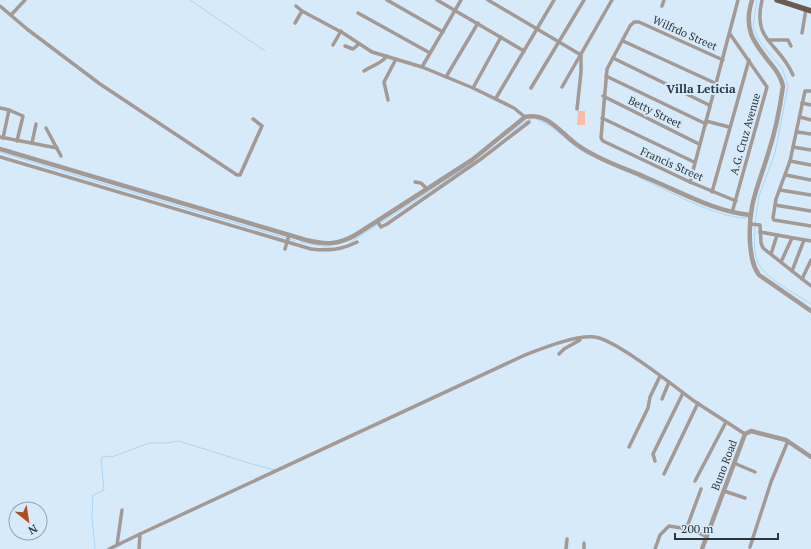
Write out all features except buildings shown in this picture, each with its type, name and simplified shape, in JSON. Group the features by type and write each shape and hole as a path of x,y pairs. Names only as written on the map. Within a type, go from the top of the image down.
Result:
{"main road":[{"path":"776,0 808,10"}],"street":[{"path":"11,15 24,0"},
{"path":"387,0 443,32"},
{"path":"437,0 524,51"},
{"path":"422,67 461,0"},
{"path":"488,0 581,55"},
{"path":"496,98 554,0"},
{"path":"531,88 584,0"},
{"path":"562,87 612,0"},
{"path":"662,6 664,0"},
{"path":"690,182 709,105 717,84 738,0"},
{"path":"752,0 748,18 750,34 758,48 779,75 782,86 769,154 755,192 750,215 751,250 755,269 771,284 811,311"},
{"path":"762,0 759,16 760,24 768,40 793,75"},
{"path":"0,6 100,84 237,175 240,175 262,126 253,119"},
{"path":"296,6 302,11 341,31 372,52 422,67 473,88 522,112 525,116"},
{"path":"802,33 808,10"},
{"path":"295,23 302,11"},
{"path":"358,13 430,53"},
{"name":"Wilfrdo Street","path":"623,41 632,23 639,22 723,60"},
{"path":"446,77 478,23"},
{"path":"333,45 341,31"},
{"name":"A.G. Cruz Avenue","path":"730,34 766,85 767,89 734,209"},
{"path":"473,88 501,37"},
{"path":"768,40 788,40 791,46"},
{"path":"694,162 602,118 606,69 623,41 717,84"},
{"path":"345,46 353,49 359,44"},
{"path":"577,109 581,72 581,55"},
{"path":"364,71 382,63 387,56"},
{"path":"613,58 709,105"},
{"path":"388,100 384,82 396,59"},
{"path":"712,192 749,60"},
{"path":"606,76 706,122 729,128"},
{"path":"811,91 805,90 790,161 775,205 774,220 811,226"},
{"name":"Betty Street","path":"603,96 699,144"},
{"path":"802,103 811,105"},
{"path":"0,108 23,116 18,141"},
{"path":"9,110 2,138 57,148"},
{"path":"0,149 299,238 318,243 337,243 350,238 428,189 480,154 525,116 532,115 543,117 577,145 623,168 725,211 750,215"},
{"path":"800,117 811,120"},
{"name":"Francis Street","path":"602,118 601,138 603,141 712,192 736,201"},
{"path":"377,221 381,227 387,224 481,159 529,122"},
{"path":"32,143 36,124"},
{"path":"46,128 61,156"},
{"path":"797,132 811,134"},
{"path":"793,147 811,150"},
{"path":"0,157 297,246 328,251 344,248 358,242"},
{"path":"790,161 811,165"},
{"path":"58,174 61,166"},
{"path":"786,175 811,180"},
{"path":"415,182 421,183 428,189"},
{"path":"780,190 811,195"},
{"path":"775,205 811,211"},
{"path":"751,224 759,225 762,245 811,286"},
{"path":"760,232 811,241"},
{"path":"285,249 289,235"},
{"path":"771,254 777,235"},
{"path":"297,246 299,238"},
{"path":"781,262 792,238"},
{"path":"792,271 804,240"},
{"path":"802,279 811,260"},
{"path":"109,549 524,355 548,345 583,338 596,337 608,342 745,434"},
{"path":"559,354 564,349 583,338"},
{"path":"629,447 648,408 650,397 660,376"},
{"path":"662,400 669,382"},
{"path":"655,461 653,454 683,393"},
{"path":"664,474 698,403"},
{"path":"695,482 726,422"},
{"name":"Buno Road","path":"702,549 745,434 751,431 788,440 811,457"},
{"path":"750,547 788,440"},
{"path":"734,463 755,472"},
{"path":"688,529 701,489"},
{"path":"724,491 745,498"},
{"path":"117,545 122,510"},
{"path":"655,549 660,535 669,526 688,529 707,537"},
{"path":"139,549 140,534"},
{"path":"566,549 567,539"},
{"path":"584,543 584,549"}],"shaded area":[{"path":"578,111 585,111 585,125 577,125"}],"waterway":[{"path":"190,0 265,51"},
{"path":"755,223 759,196 775,153 788,86 783,70 760,42 753,27 757,0"},
{"path":"496,146 524,122 531,119"},
{"path":"536,119 551,126 591,156"},
{"path":"0,152 58,170"},
{"path":"381,223 466,167"},
{"path":"61,171 286,238"},
{"path":"638,177 706,208 734,217 747,218"},
{"path":"349,243 377,225"},
{"path":"755,226 755,252 760,267 788,290 811,304"},
{"path":"289,239 296,241"},
{"path":"300,242 333,248"},
{"path":"95,549 92,517 93,495 104,490 101,458 106,456 112,457 149,443 179,441 275,470"}],"district":[{"name":"Villa Leticia","path":"701,88"}]}
